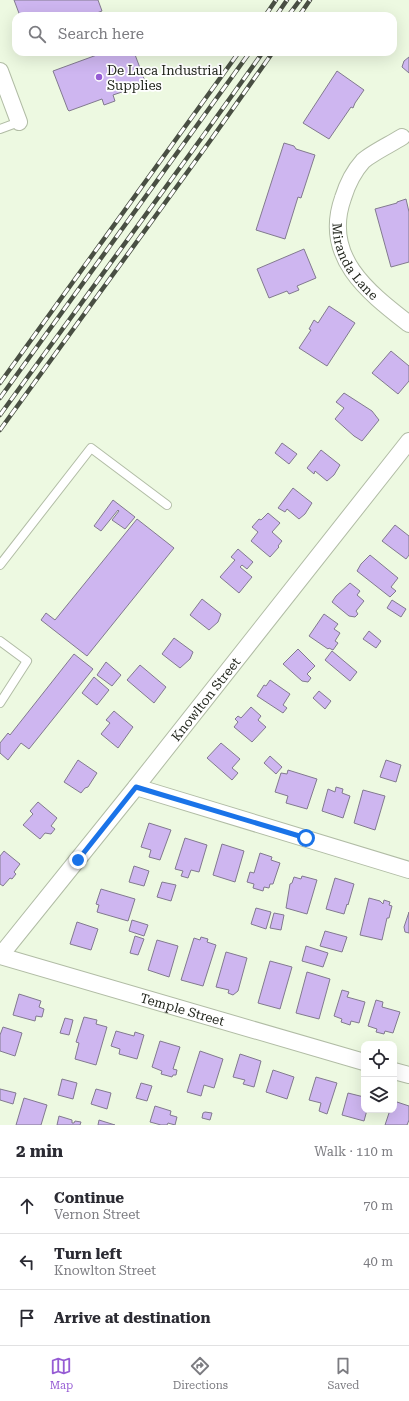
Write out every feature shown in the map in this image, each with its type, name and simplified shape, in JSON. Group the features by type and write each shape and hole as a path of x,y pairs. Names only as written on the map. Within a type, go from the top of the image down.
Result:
{"street":[{"path":"0,71 19,122"},
{"name":"Miranda Lane","path":"402,137 365,160 358,167 340,205 337,228 338,240 345,260 357,278 376,299 409,324"},
{"name":"Knowlton Street","path":"0,956 136,787 409,441"},
{"path":"136,787 409,870"},
{"name":"Temple Street","path":"0,956 361,1061"},
{"path":"397,1072 409,1075"}],"lane":[{"path":"0,129 19,122"},
{"path":"0,565 91,448 167,505"},
{"path":"0,641 27,661 0,703"}],"building":[{"path":"14,0 98,0 102,11 99,12 18,12"},
{"name":"De Luca Industrial Supplies","path":"94,56 136,56 146,84 113,95 115,101 104,105 102,99 69,111 53,71"},
{"path":"409,57 409,73 402,67 404,61"},
{"path":"337,71 364,90 353,108 351,107 329,139 303,123"},
{"path":"284,143 294,146 296,149 315,155 301,198 298,197 285,239 256,230"},
{"path":"406,199 409,212 409,262 391,267 375,209"},
{"path":"304,249 316,278 297,286 299,290 289,294 287,291 269,298 257,269"},
{"path":"329,306 355,323 327,366 299,348 311,330 309,329 314,320 318,323"},
{"path":"391,351 409,366 409,381 398,394 372,373"},
{"path":"344,393 372,411 379,420 362,441 335,419 344,408 336,402"},
{"path":"282,443 297,454 289,464 275,453"},
{"path":"321,450 340,465 334,475 327,481 315,471 314,474 307,468"},
{"path":"293,488 312,503 305,514 299,519 287,509 285,512 278,508"},
{"path":"113,500 135,517 125,529 112,520 119,511 118,510 101,531 94,526"},
{"path":"268,513 280,523 272,532 282,541 270,557 251,541 258,532 252,527 259,519 261,520"},
{"path":"137,519 174,548 87,656 41,620 46,613 55,620"},
{"path":"395,525 409,536 409,555 406,559 382,541"},
{"path":"238,549 253,562 247,569 242,565 240,567 252,577 239,593 220,577 235,560 231,557"},
{"path":"370,555 398,578 391,587 396,591 390,597 357,571 361,564"},
{"path":"350,583 360,591 357,595 364,601 356,611 358,614 355,617 349,616 332,602 336,596"},
{"path":"202,599 221,614 218,622 209,630 190,615"},
{"path":"392,600 406,609 401,617 387,608"},
{"path":"324,614 338,624 334,629 340,633 335,641 338,643 333,650 328,649 309,636"},
{"path":"369,631 381,641 376,648 363,639"},
{"path":"174,638 193,652 190,659 180,668 162,654"},
{"path":"298,649 315,666 307,674 311,678 308,682 302,681 283,664"},
{"path":"332,651 357,672 350,681 325,660"},
{"path":"74,654 93,669 29,749 21,743 8,760 0,753 0,743 8,733 10,735"},
{"path":"106,662 121,675 112,686 97,675"},
{"path":"140,665 166,687 154,703 127,680"},
{"path":"94,677 109,690 97,705 82,693"},
{"path":"270,680 290,694 283,705 287,708 283,713 257,696 264,685 266,686"},
{"path":"319,691 331,701 325,709 313,698"},
{"path":"251,707 261,716 258,720 266,727 252,742 234,727 238,722 235,719 238,716 241,718"},
{"path":"114,711 133,727 118,748 101,734 110,723 106,720"},
{"path":"221,743 240,759 232,768 238,773 232,780 207,758"},
{"path":"270,756 282,767 276,774 264,763"},
{"path":"78,760 97,773 88,787 81,793 64,782"},
{"path":"386,760 401,765 396,782 380,777"},
{"path":"288,770 317,779 307,809 286,803 288,796 275,792 281,773 287,774"},
{"path":"336,787 343,789 342,793 350,796 343,818 322,811 328,789 335,792"},
{"path":"363,790 385,796 375,830 354,823"},
{"path":"38,802 57,818 51,826 55,829 51,834 45,833 40,839 23,825 33,814 30,811"},
{"path":"149,823 171,830 160,860 149,857 151,850 141,847"},
{"path":"185,838 207,845 199,872 191,870 188,878 181,876 183,871 175,869"},
{"path":"222,844 244,851 235,882 213,875"},
{"path":"4,851 20,864 14,872 16,874 3,886 0,884 0,856"},
{"path":"260,853 272,857 271,860 280,863 273,884 270,884 269,888 264,887 263,891 253,888 254,884 247,882 250,872 254,873"},
{"path":"134,866 149,871 144,886 129,882"},
{"path":"302,876 317,880 307,914 286,908 290,884 292,883 294,877 301,879"},
{"path":"335,878 354,884 344,914 326,909"},
{"path":"162,882 176,885 171,901 157,897"},
{"path":"101,889 135,899 128,921 97,912 99,905 96,904"},
{"path":"369,898 380,901 383,904 384,900 390,902 389,905 392,906 389,918 387,918 382,940 360,935"},
{"path":"256,908 271,912 266,929 251,924"},
{"path":"409,912 409,933 405,932 404,927"},
{"path":"274,913 284,915 281,930 270,928"},
{"path":"132,920 148,925 144,936 129,931"},
{"path":"77,922 98,929 91,950 70,944"},
{"path":"325,931 347,937 342,952 320,946"},
{"path":"135,936 144,939 138,955 130,953"},
{"path":"201,937 208,939 207,942 216,945 203,986 181,980 194,938 200,940"},
{"path":"157,940 178,946 169,977 148,970"},
{"path":"306,946 328,953 323,967 302,961"},
{"path":"226,952 247,958 238,991 233,995 228,993 229,990 216,987"},
{"path":"270,961 292,967 280,1009 258,1003"},
{"path":"307,972 330,979 319,1019 296,1013"},
{"path":"342,990 349,992 347,997 365,1002 359,1023 351,1021 350,1025 341,1022 342,1019 334,1016"},
{"path":"19,994 41,1001 39,1007 44,1009 42,1017 36,1016 35,1021 13,1015"},
{"path":"376,1000 383,1002 382,1007 400,1012 393,1033 385,1031 384,1034 376,1032 377,1029 368,1026"},
{"path":"84,1017 97,1020 96,1024 107,1027 96,1065 75,1059 79,1043 76,1042"},
{"path":"65,1018 73,1020 69,1035 60,1033"},
{"path":"3,1027 22,1033 15,1056 0,1051 0,1035"},
{"path":"116,1031 134,1036 135,1032 144,1035 137,1059 119,1054 120,1049 111,1046"},
{"path":"160,1041 180,1047 173,1069 177,1070 176,1075 173,1075 172,1077 161,1074 162,1071 152,1067"},
{"path":"200,1051 223,1059 214,1088 204,1085 201,1096 187,1092"},
{"path":"240,1054 261,1061 254,1087 243,1084 245,1080 233,1077"},
{"path":"273,1070 294,1077 287,1099 266,1092"},
{"path":"316,1077 337,1083 327,1114 319,1111 321,1103 309,1100"},
{"path":"62,1079 77,1083 73,1099 58,1095"},
{"path":"141,1083 152,1086 147,1101 136,1098"},
{"path":"0,1089 16,1093 13,1104 0,1100"},
{"path":"96,1089 111,1093 107,1109 91,1104"},
{"path":"348,1093 361,1096 361,1113 366,1113 364,1121 342,1115"},
{"path":"24,1098 47,1105 41,1125 16,1125"},
{"path":"397,1102 409,1106 409,1120 407,1125 385,1125 389,1113 397,1113"},
{"path":"155,1106 171,1111 170,1115 177,1117 175,1125 168,1123 167,1125 161,1125 150,1122"},
{"path":"203,1113 212,1113 210,1120 202,1118"},
{"path":"59,1116 72,1120 72,1123 75,1121 81,1122 80,1125 57,1125"},
{"path":"99,1120 115,1125 98,1125"}],"railway":[{"path":"268,12 276,0"},
{"path":"279,12 287,0"},
{"path":"291,12 300,0"},
{"path":"302,12 310,0"},
{"path":"0,383 236,56"},
{"path":"0,398 247,56"},
{"path":"0,415 260,56"},
{"path":"0,430 270,56"}],"place":[{"name":"De Luca Industrial Supplies","path":"99,77"}],"route":[{"path":"78,860 136,787 306,838"}]}
